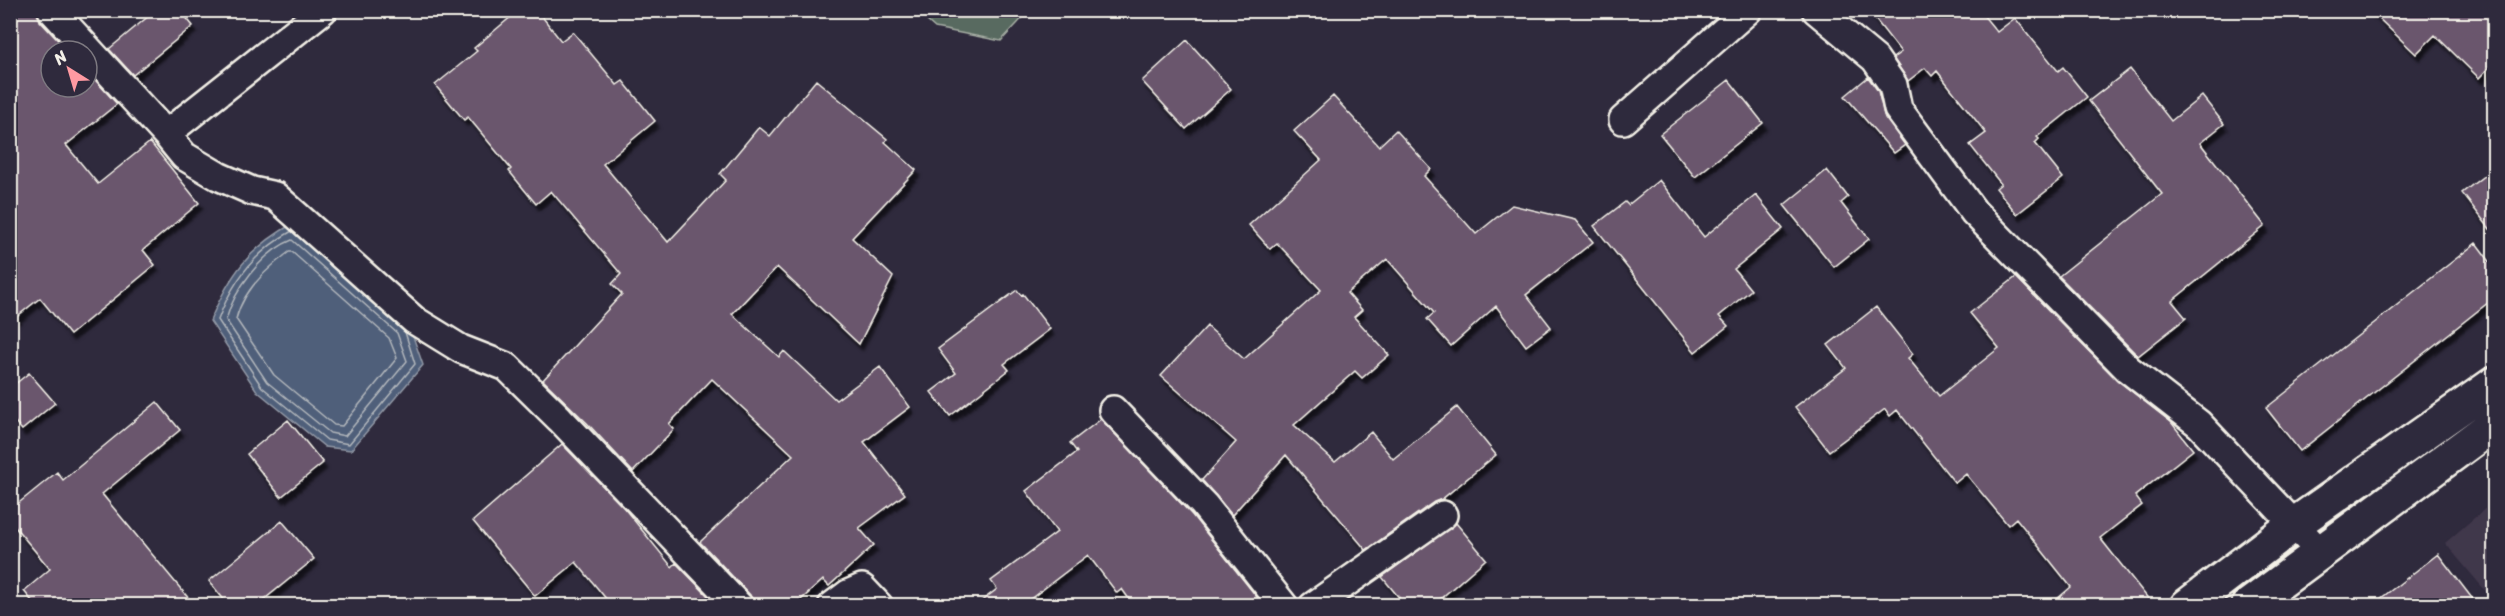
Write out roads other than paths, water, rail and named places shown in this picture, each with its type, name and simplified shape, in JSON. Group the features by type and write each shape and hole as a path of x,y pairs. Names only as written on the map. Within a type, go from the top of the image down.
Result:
{"main road":[{"path":"2187,606 2295,524 2494,384"},
{"path":"2248,606 2494,424"}],"street":[{"path":"52,10 184,156 218,177 275,196 414,320 461,349 507,367 560,419 739,606"},
{"path":"166,134 323,10"},
{"path":"1623,120 1749,10"},
{"path":"1816,10 1875,59 1893,85 1898,109 1974,212 2128,369 2199,424 2320,552"},
{"path":"1113,410 1204,505 1284,606"},
{"path":"1313,606 1443,515"},
{"path":"832,606 848,594 871,597"}],"water":[{"path":"294,223 409,325 423,365 351,450 325,447 257,391 210,321 225,289 243,264 265,242"}]}
